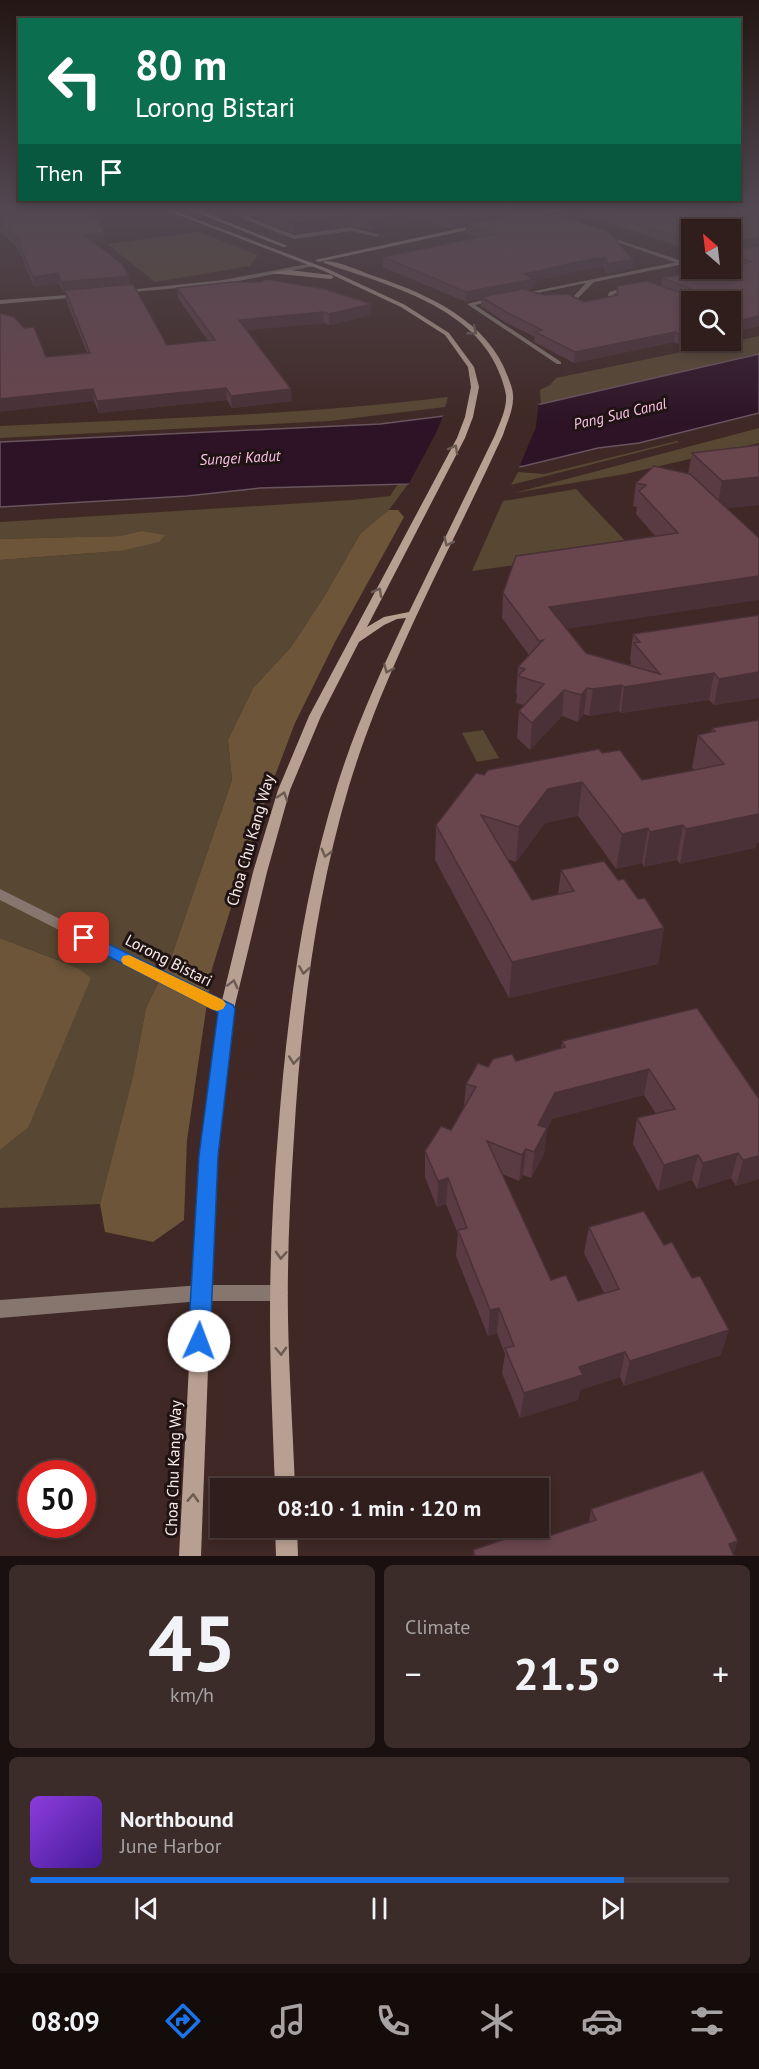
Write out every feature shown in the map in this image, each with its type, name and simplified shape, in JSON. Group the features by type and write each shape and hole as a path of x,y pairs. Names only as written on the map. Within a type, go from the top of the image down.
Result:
{"main road":[{"path":"341,280 350,281"},
{"name":"Choa Chu Kang Way","path":"190,1556 208,1156 227,1009 260,872 285,790 315,716 460,438 475,387 471,367 447,334 403,306 347,280"},
{"path":"285,1478 279,1293 287,1129 299,1002 323,864 343,787 366,719 411,615 499,435 506,415 509,396 500,362 474,331 439,306 375,280"},
{"path":"351,644 381,621 411,615"},
{"path":"286,1538 287,1556"}],"street":[{"path":"208,282 220,280"},
{"path":"114,292 225,280"},
{"path":"511,297 591,280"},
{"path":"556,301 576,297 588,283 595,280"},
{"path":"609,302 611,293 636,285 626,280"},
{"path":"0,301 91,294"},
{"path":"524,294 537,300"},
{"path":"501,298 470,305 559,363"},
{"name":"Lorong Bistari","path":"0,894 227,1009"},
{"path":"0,1309 201,1293 279,1293"}],"shaded area":[{"path":"759,336 759,354 541,404 540,390 550,385 556,378 686,351 741,351 741,340"},
{"path":"448,397 445,407 330,421 0,438 0,426 280,412"},
{"path":"759,428 759,443 625,474 514,493"},
{"path":"679,442 511,485 518,472 544,474"},
{"path":"398,484 408,484 386,514 360,534 325,595 291,647 253,688 228,740 232,780 172,955 146,1008 133,1076 100,1204 0,1208 0,1150 28,1128 78,968 0,938 0,560 120,551 141,531 120,536 0,539 0,522 352,500 390,496"},
{"path":"576,489 633,549 472,571 503,501"},
{"path":"389,510 398,510 404,517 335,642 295,723 265,802 212,969 187,1140 184,1220 153,1242 105,1232 100,1204 133,1076 146,1008 172,955 232,780 228,740 253,688 291,647 325,595 360,534"},
{"path":"141,531 165,535 159,542 120,551 0,560 0,539 120,536"},
{"path":"483,730 499,758 477,762 462,733"},
{"path":"0,938 78,968 91,978 28,1128 0,1150"}],"water":[{"path":"759,354 759,413 639,443 598,448 524,466 408,484 260,488 187,496 0,507 0,442 380,424 541,404"}],"pier":[{"path":"539,401 536,427 518,470 407,487 444,413"}],"building":[{"path":"60,280 88,280 61,282"},
{"path":"270,280 325,289 371,304 329,314 323,312 239,320 291,389 231,396 226,388 97,401 93,389 0,399 0,313 14,317 24,328 34,327 46,357 90,353 65,290 133,284 167,345 215,340 177,288 233,282 261,282"},
{"path":"437,280 531,280 466,292"},
{"path":"666,280 759,280 759,316 741,320 741,291 694,291"},
{"path":"647,281 681,293 681,334 675,332 575,352 535,332 542,330 481,297 523,289 544,295 568,294 584,302 618,295 617,286"},
{"path":"759,445 759,477 722,481 692,453"},
{"path":"654,466 690,474 759,538 759,576 549,607 586,653 660,674 634,643 640,642 633,634 759,615 759,672 719,679 714,673 624,687 622,685 587,688 581,695 564,690 532,723 519,711 544,684 518,676 525,669 518,667 543,640 539,641 503,593 516,556 678,533 639,491 646,485 636,483"},
{"path":"759,720 759,814 686,829 683,825 650,832 648,828 622,834 582,782 548,789 519,827 481,815 532,900 574,891 561,870 604,861 618,880 624,879 638,899 645,898 664,928 512,962 436,825 476,773 484,775 488,770 599,749 602,753 620,750 642,780 724,764 698,735 715,731 712,728"},
{"path":"697,1008 759,1099 759,1156 743,1160 738,1153 703,1163 698,1155 664,1165 637,1118 675,1109 649,1069 555,1093 538,1125 547,1128 534,1152 526,1149 522,1155 487,1141 551,1280 566,1275 578,1301 619,1289 589,1227 644,1211 664,1245 672,1242 692,1278 700,1276 729,1330 630,1361 625,1352 579,1367 583,1375 524,1393 505,1348 514,1346 499,1308 490,1310 458,1230 467,1228 448,1178 438,1181 425,1151 441,1126 451,1130 476,1087 466,1084 478,1063 488,1067 493,1059 512,1054 516,1061 565,1047 562,1041"},
{"path":"703,1471 738,1541 729,1544 734,1556 475,1556 473,1550 507,1538 549,1538 549,1536 596,1520 591,1509"}],"slow traffic":[{"path":"129,960 217,1004"}],"route":[{"path":"84,938 227,1009 208,1156 199,1341"}],"water label":[{"name":"Pang Sua Canal","path":"620,414"},
{"name":"Sungei Kadut","path":"240,458"}]}
